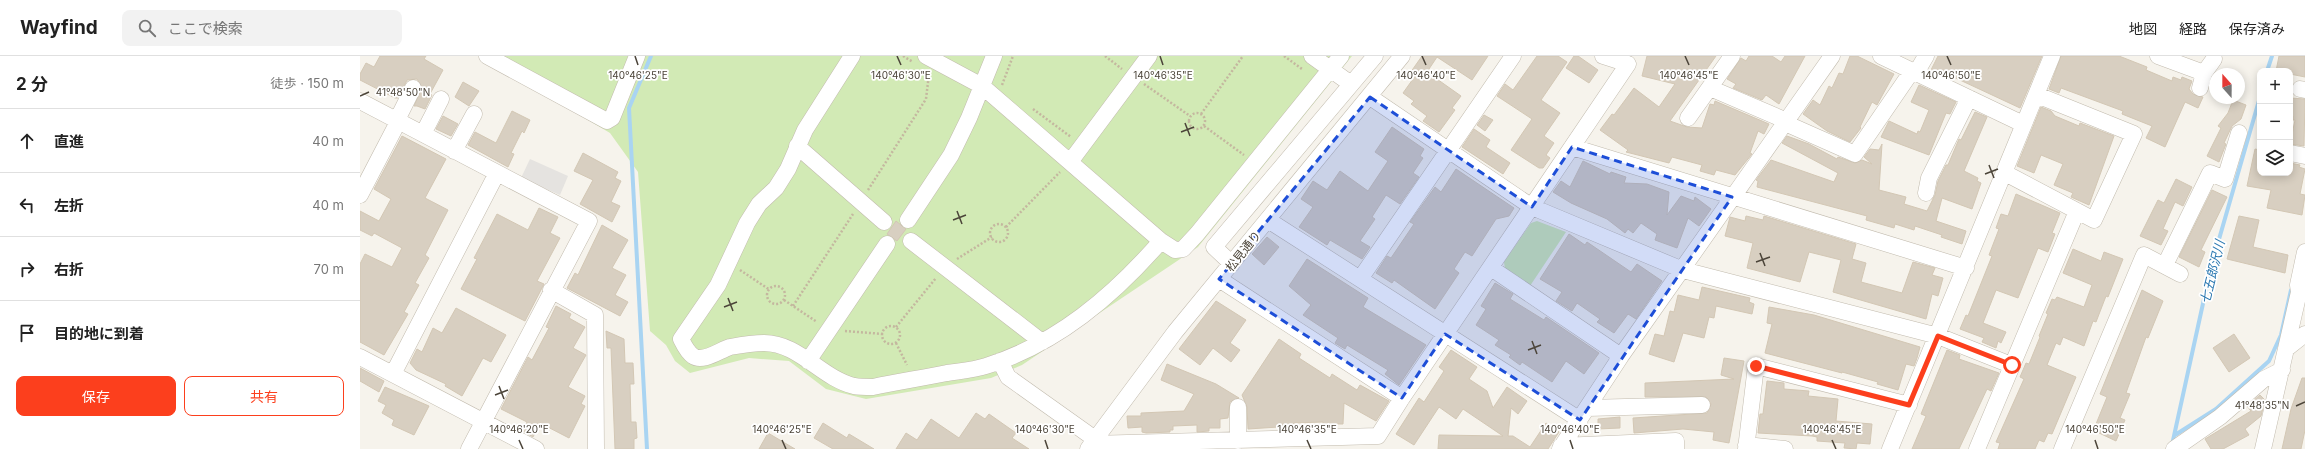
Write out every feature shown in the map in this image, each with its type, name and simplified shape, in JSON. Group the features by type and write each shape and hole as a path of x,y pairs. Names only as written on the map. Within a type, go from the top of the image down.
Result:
{"street":[{"path":"487,56 607,121 612,118 637,56"},
{"path":"852,56 797,146 788,169 776,188 759,204 747,223 735,269 718,285 681,339 687,351 694,357 700,358 729,347 764,343 784,346 836,378 854,386 873,387 984,366 1000,361 1042,342 1094,309 1134,272 1162,241"},
{"path":"908,220 951,155 994,56"},
{"path":"1070,162 1149,56"},
{"path":"1312,56 1351,84"},
{"path":"921,60 982,86 1162,241 1175,250 1183,249 1197,234 1247,160 1341,56"},
{"path":"1214,247 1375,56"},
{"name":"松見通り","path":"1091,444 1161,350 1370,97 1402,56"},
{"path":"1360,279 1513,56"},
{"path":"1000,361 1008,377 1091,444 1378,436 1445,334 1628,64 1603,56"},
{"path":"1688,118 1732,56"},
{"path":"1560,448 1621,356 1683,270 1832,56"},
{"path":"1881,56 2023,124"},
{"path":"1710,88 1855,154 1926,56"},
{"path":"1890,449 1938,336 2005,173 2023,124 2037,95 2052,56"},
{"path":"2158,56 2202,81 2214,59"},
{"path":"360,195 413,88"},
{"path":"2005,173 2094,220 2134,134 2037,95"},
{"path":"1370,97 1532,207 1683,270 1938,336 2012,365"},
{"path":"1926,193 1929,178 1969,98"},
{"path":"423,134 441,99"},
{"path":"360,101 589,221 551,290 469,449"},
{"path":"454,151 474,114"},
{"path":"1313,130 1331,144"},
{"path":"2165,265 2210,173 2225,179 2239,133"},
{"path":"797,146 884,222"},
{"path":"1572,147 1732,198 1966,268"},
{"path":"2293,153 2305,156"},
{"path":"1247,160 1273,177"},
{"path":"393,374 497,173"},
{"path":"1977,449 2077,211"},
{"path":"896,216 908,220 913,230 911,241 900,248 887,244 882,234 884,222 896,216"},
{"path":"1268,220 1445,334 1583,414 1702,405"},
{"path":"1197,234 1232,264"},
{"path":"911,241 1042,342"},
{"path":"808,361 887,244"},
{"path":"2263,449 2282,370 2305,252"},
{"path":"2062,449 2144,255 2180,274"},
{"path":"1491,268 1621,356"},
{"path":"1219,279 1402,398"},
{"path":"551,290 596,315 596,449"},
{"path":"2286,349 2305,334"},
{"path":"360,357 536,449"},
{"path":"1785,449 1746,447 1756,366 1909,405"},
{"path":"2177,447 2220,417 2264,379 2282,370"},
{"path":"1238,407 1238,440"},
{"path":"1560,448 1676,441 1676,449"}],"path":[{"path":"903,56 921,60"},
{"path":"1008,90 1002,85 1013,56"},
{"path":"1105,56 1190,116"},
{"path":"1201,114 1243,56"},
{"path":"926,99 929,73"},
{"path":"1032,108 1076,140"},
{"path":"1201,114 1196,113 1190,116 1188,122 1192,129 1197,130 1204,126"},
{"path":"1201,114 1204,117 1204,126"},
{"path":"1204,126 1247,160"},
{"path":"1006,227 1070,162"},
{"path":"996,225 1006,227 1008,236 1005,240 995,241 992,237 992,228 996,225"},
{"path":"950,254 962,264"},
{"path":"735,269 770,290"},
{"path":"932,272 943,281"},
{"path":"773,287 782,288 784,292 784,300 776,304 771,302 768,299 770,290 773,287"},
{"path":"784,300 829,330 845,331"},
{"path":"845,331 850,325"},
{"path":"813,327 829,330 883,334"},
{"path":"883,334 887,327 896,327 900,335 896,342"},
{"path":"883,334 886,342 896,342"},
{"path":"896,342 909,371"}],"highlighted area":[{"path":"1370,97 1532,207 1572,147 1732,197 1580,420 1445,334 1402,398 1219,279"}],"green space":[{"path":"480,56 1352,56 1198,247 1022,365 991,378 866,399 826,389 789,361 749,358 690,373 675,361 666,345 650,331 638,172 610,133"},
{"path":"1537,221 1566,232 1530,286 1505,269 1504,262 1531,223"}],"shaded area":[{"path":"530,159 568,176 560,195 521,178"}],"building":[{"path":"380,56 426,56 424,59 443,70 430,94 432,95 425,109 414,106 422,88 417,79 407,80 398,98 395,98 360,80 360,74 366,63 374,67"},
{"path":"1422,56 1488,56 1472,80 1437,57 1427,72 1461,96 1452,108 1455,110 1439,132 1423,121 1427,116 1411,104 1414,101 1403,93 1413,79 1408,76"},
{"path":"1537,56 1558,56 1567,62 1541,100 1560,113 1544,136 1554,143 1546,155 1550,158 1543,168 1539,168 1511,150 1532,119 1497,96 1505,84 1513,90"},
{"path":"1574,56 1578,56 1598,70 1589,83 1566,68"},
{"path":"1647,56 1716,56 1670,121 1687,127 1702,128 1710,104 1714,105 1715,101 1769,124 1764,134 1758,131 1750,153 1752,154 1735,175 1716,170 1714,175 1700,171 1702,165 1672,157 1669,163 1626,152 1628,150 1600,130 1612,114 1614,115 1634,88 1659,107 1675,84 1642,76"},
{"path":"1749,56 1772,56 1781,62 1785,56 1805,56 1779,104 1766,95 1762,100 1733,88 1736,84 1727,79 1741,58 1746,61"},
{"path":"1850,56 1857,56 1894,74 1877,105 1872,102 1860,127 1861,128 1850,142 1827,131 1803,114 1813,100 1820,105 1829,86 1832,88 1839,73 1843,74"},
{"path":"1938,56 2042,56 2020,108 1947,74 1944,76 1931,70"},
{"path":"2061,56 2119,56 2147,67 2146,70 2172,81 2173,77 2181,80 2182,77 2192,81 2189,89 2193,94 2203,97 2198,108 2185,102 2165,147 2146,138 2152,126 2122,114 2123,111 2061,88 2059,93 2049,89"},
{"path":"2279,56 2305,56 2305,77 2293,75 2293,68 2277,68"},
{"path":"463,82 479,91 469,106 455,97"},
{"path":"1919,85 1956,102 1950,114 1946,113 1929,155 1881,137 1889,121 1917,134 1918,131 1920,132 1929,110 1911,102"},
{"path":"2293,98 2305,99 2304,146 2293,144 2293,130 2295,120 2293,120"},
{"path":"2231,104 2246,105 2241,119 2232,126 2224,143 2226,144 2219,162 2207,156 2221,128 2218,126 2228,113"},
{"path":"2041,107 2051,111 2055,116 2079,126 2080,123 2114,136 2089,205 2071,197 2073,193 2054,185 2063,164 2041,155 2034,173 2017,166"},
{"path":"512,111 530,120 524,133 522,131 511,153 514,154 508,167 468,145 475,132 496,143"},
{"path":"1975,112 1987,117 1964,171 1978,178 1977,181 1981,183 1972,209 1942,198 1936,221 1966,231 1962,244 1941,237 1942,235 1915,226 1914,230 1895,224 1894,228 1866,220 1867,216 1757,187 1758,181 1756,180 1771,160 1834,182 1838,173 1782,143 1787,136 1809,144 1837,159 1838,157 1855,163 1862,160 1872,164 1864,157 1870,149 1879,150 1882,144 1879,190 1906,197 1904,204 1927,211 1935,195 1938,181 1946,165 1948,165 1959,139 1961,140"},
{"path":"1484,115 1493,120 1485,131 1477,125"},
{"path":"443,116 458,124 451,136 436,129"},
{"path":"1392,127 1424,149 1420,156 1423,158 1413,173 1419,177 1400,204 1386,195 1372,217 1375,219 1360,241 1370,247 1362,259 1330,240 1327,245 1299,227 1313,207 1301,199 1313,181 1327,190 1340,171 1368,191 1388,161 1375,152"},
{"path":"1474,129 1490,140 1486,147 1510,163 1503,174 1462,147"},
{"path":"402,136 446,159 425,198 448,210 425,255 429,258 415,283 419,285 404,312 408,314 384,355 360,342 360,264 365,254 392,267 402,248 374,233 372,236 360,230 360,211 379,221 391,199 374,189"},
{"path":"2255,149 2257,149 2257,176 2293,176 2293,164 2300,165 2299,167 2305,169 2300,194 2305,195 2302,215 2267,208 2271,190 2247,186"},
{"path":"583,153 618,172 615,178 621,181 611,202 620,206 612,222 580,204 593,180 574,171"},
{"path":"1583,161 1610,174 1611,172 1626,177 1624,183 1647,184 1669,192 1667,215 1681,196 1694,201 1695,197 1711,209 1699,226 1688,218 1677,248 1655,240 1657,234 1641,223 1633,233 1628,229 1625,233 1607,219 1571,203 1553,192 1561,181 1570,187"},
{"path":"1456,169 1514,208 1509,216 1496,219 1472,256 1465,252 1454,269 1459,273 1435,309 1394,280 1392,283 1376,273 1387,256 1391,258 1414,224 1410,222 1435,187 1441,192"},
{"path":"2176,179 2192,187 2183,206 2175,202 2163,229 2168,231 2161,245 2140,236 2158,200 2164,203"},
{"path":"2212,190 2227,197 2201,250 2205,252 2199,267 2179,257"},
{"path":"2016,194 2060,213 2052,233 2055,234 2048,252 2038,248 2018,298 1996,290 1983,323 2006,332 2001,343 1998,341 1996,348 1982,342 1984,338 1960,329 1966,315 1968,316 1992,256 1989,255 1999,229 1996,228 2001,214 2008,216"},
{"path":"539,208 558,217 550,233 560,238 537,281 544,284 525,321 461,289 477,259 474,258 497,214 528,230"},
{"path":"1746,216 1763,220 1764,216 1856,244 1852,259 1866,263 1861,282 1902,293 1913,262 1935,268 1932,275 1943,278 1938,296 1932,294 1926,319 1833,292 1841,260 1809,252 1800,282 1747,268 1753,243 1725,236 1730,217 1745,221"},
{"path":"2239,216 2259,220 2253,247 2288,255 2285,273 2227,259"},
{"path":"896,221 906,229 897,241 887,234"},
{"path":"602,225 628,240 612,268 626,275 615,295 628,302 620,316 567,288 575,273 578,275"},
{"path":"1569,234 1585,245 1587,242 1631,272 1637,264 1662,281 1636,319 1628,314 1614,333 1597,322 1600,319 1577,303 1572,311 1556,301 1562,292 1540,279"},
{"path":"1267,237 1279,247 1264,265 1252,254"},
{"path":"2073,249 2101,261 2104,252 2123,259 2096,322 2093,321 2084,346 2063,337 2060,345 2056,343 2047,365 2076,377 2052,434 2048,433 2044,442 2039,440 2035,449 1998,449 2000,443 1996,442 2024,379 2020,377 2026,363 2029,364 2040,337 2039,336 2048,314 2046,313 2052,299 2055,300 2057,297 2084,307 2092,285 2063,273"},
{"path":"1307,259 1368,298 1363,307 1426,345 1399,385 1385,374 1388,370 1347,345 1345,349 1335,343 1338,338 1303,315 1311,305 1289,286"},
{"path":"1495,283 1513,294 1510,299 1544,320 1546,317 1599,353 1584,374 1566,361 1552,382 1522,362 1520,365 1509,357 1511,355 1495,345 1499,340 1476,325 1486,309 1481,306"},
{"path":"1702,287 1750,298 1749,302 1754,304 1752,314 1716,306 1714,318 1709,317 1704,338 1683,333 1674,362 1649,354 1655,334 1664,336 1670,311 1674,312 1678,295 1699,300"},
{"path":"2142,290 2163,301 2148,338 2146,337 2126,393 2130,394 2120,418 2125,420 2116,441 2097,432 2099,426 2096,424 2107,397 2100,394"},
{"path":"1216,301 1246,320 1230,343 1240,350 1231,362 1213,348 1200,365 1179,349"},
{"path":"556,306 571,314 569,318 585,327 573,348 586,355 568,387 585,396 581,404 585,406 569,438 540,423 533,437 523,431 527,422 501,409 528,357 532,360 549,328 546,327"},
{"path":"1769,307 1814,315 1920,347 1914,366 1906,364 1898,390 1877,384 1878,382 1765,353 1772,324 1767,323"},
{"path":"456,308 506,335 491,362 483,358 462,396 445,386 446,384 416,370 410,363 417,349 422,352 433,328 442,333"},
{"path":"606,331 624,339 625,363 633,363 634,384 630,384 631,422 636,422 637,438 634,439 634,449 615,449 611,348 607,348"},
{"path":"2234,334 2250,358 2229,372 2213,348"},
{"path":"1279,339 1301,354 1299,358 1330,378 1332,374 1357,390 1360,385 1389,401 1376,421 1344,403 1343,424 1323,424 1323,422 1294,423 1294,426 1248,429 1247,407 1242,395"},
{"path":"1451,350 1477,367 1469,379 1487,391 1493,408 1507,387 1527,401 1518,414 1511,408 1508,436 1513,436 1530,447 1546,423 1559,432 1548,449 1438,449 1439,435 1503,436 1463,409 1456,419 1439,407 1414,445 1396,434 1419,398 1424,402 1444,371 1439,367"},
{"path":"1947,350 1960,355 1959,359 1999,373 1991,391 1987,389 1959,449 1912,449 1926,416 1921,414"},
{"path":"1724,358 1744,361 1729,443 1713,440 1714,432 1683,429 1634,433 1633,418 1707,413 1711,404 1706,397 1645,397 1645,383 1734,379 1721,375"},
{"path":"1167,364 1216,384 1239,398 1230,402 1228,418 1220,419 1220,428 1209,428 1209,431 1197,432 1197,425 1173,426 1173,430 1170,430 1170,432 1146,433 1142,432 1142,427 1128,428 1127,416 1141,416 1141,413 1184,411 1194,394 1161,380"},
{"path":"360,368 384,381 379,392 360,381"},
{"path":"2302,378 2305,378 2305,430 2301,449 2282,449 2291,409"},
{"path":"1767,381 1784,383 1784,389 1809,391 1808,396 1838,399 1836,421 1872,424 1870,444 1857,443 1856,449 1844,448 1845,443 1817,441 1817,437 1812,436 1758,433 1760,414 1763,414"},
{"path":"385,387 429,406 414,435 392,425 394,420 382,413 386,405 378,401"},
{"path":"2260,395 2265,400 2261,416 2245,429 2249,435 2223,449 2211,449 2205,439 2251,411 2247,406"},
{"path":"976,413 985,419 989,414 1016,433 1012,438 1029,449 896,449 906,433 917,440 931,419 959,438"},
{"path":"1620,417 1620,428 1598,429 1598,419"},
{"path":"823,423 847,438 849,434 874,449 833,449 814,438"},
{"path":"768,433 795,449 759,449"}],"waterway":[{"path":"647,449 629,108 651,56"},
{"name":"七五郎沢川","path":"2268,68 2272,56"},
{"name":"七五郎沢川","path":"2172,445 2211,267 2258,104"},
{"path":"2175,435 2216,409 2269,361 2281,335 2291,290"}],"route":[{"path":"1756,366 1909,405 1938,336 2012,365"}]}
